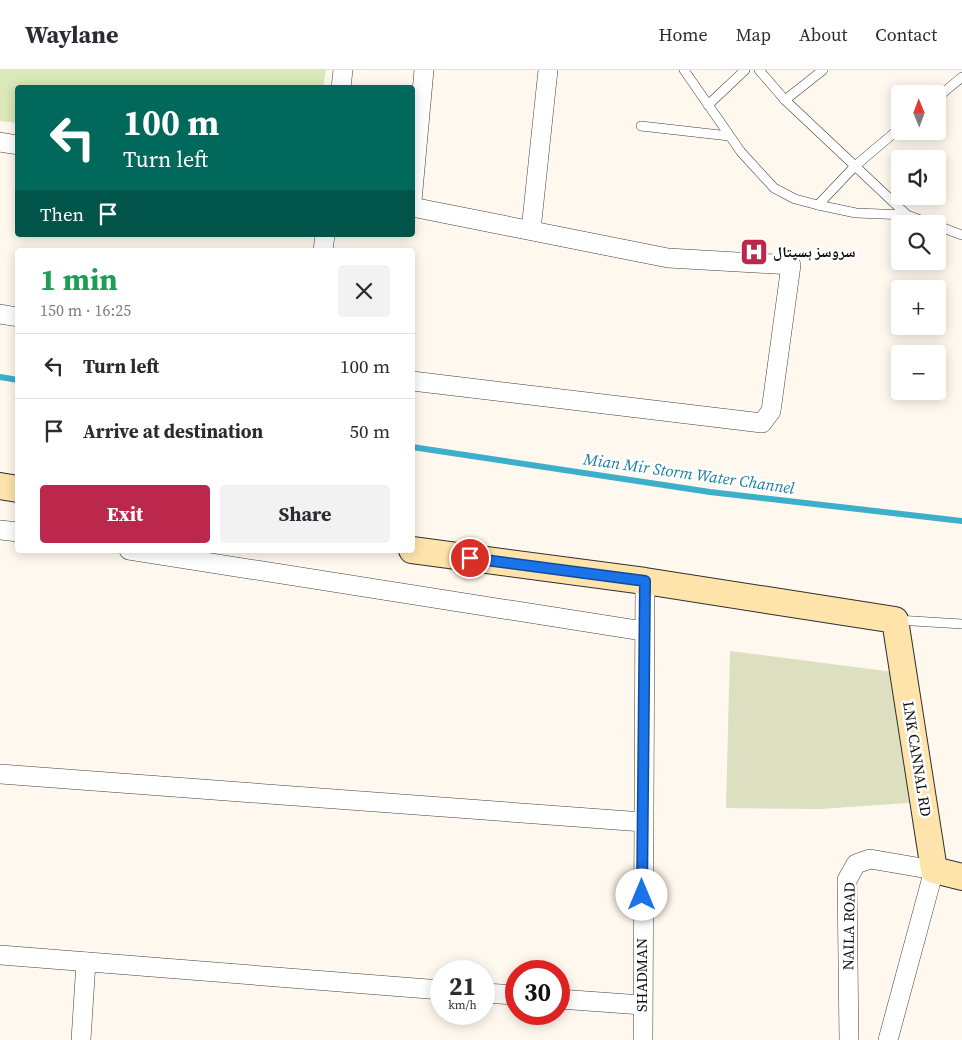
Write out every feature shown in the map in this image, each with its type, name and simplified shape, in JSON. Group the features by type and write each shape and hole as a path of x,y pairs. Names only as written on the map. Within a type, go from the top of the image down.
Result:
{"street":[{"path":"341,85 343,70"},
{"path":"415,168 424,70"},
{"path":"531,230 548,70"},
{"path":"0,142 15,144"},
{"path":"415,208 668,258 791,265 771,411 762,423 744,423 415,381"},
{"path":"0,314 15,317"},
{"path":"0,486 15,488"},
{"path":"0,530 15,532"},
{"path":"415,550 645,581 894,620"},
{"path":"148,553 643,631"},
{"name":"SHADMAN","path":"643,1040 643,631 645,581"},
{"name":"LNK CANNAL RD","path":"894,620 934,870"},
{"path":"0,774 643,822"},
{"name":"NAILA ROAD","path":"849,1040 847,880 856,864 870,859 934,870"},
{"path":"888,1040 934,870 962,877"},
{"path":"0,955 430,989"},
{"path":"81,1040 86,962"},
{"path":"570,1000 642,1005"}],"lane":[{"path":"684,70 729,136 752,165 774,188 794,199 856,213 907,215"},
{"path":"708,105 745,70"},
{"path":"759,70 786,100 907,215"},
{"path":"786,100 823,70"},
{"path":"946,90 962,77"},
{"path":"641,126 729,136"},
{"path":"818,205 855,166 891,136"},
{"path":"946,229 962,235"},
{"path":"894,620 962,624"}],"green space":[{"path":"0,70 326,70 323,85 15,85 15,123 0,121"},
{"path":"730,651 909,674 923,802 820,809 726,808"}],"waterway":[{"name":"Mian Mir Storm Water Channel","path":"0,377 15,380"},
{"name":"Mian Mir Storm Water Channel","path":"415,447 710,492 962,521"}],"place":[{"name":"سروسز ہسپتال","path":"754,252"}],"route":[{"path":"470,558 645,581 643,631 642,895"}]}
